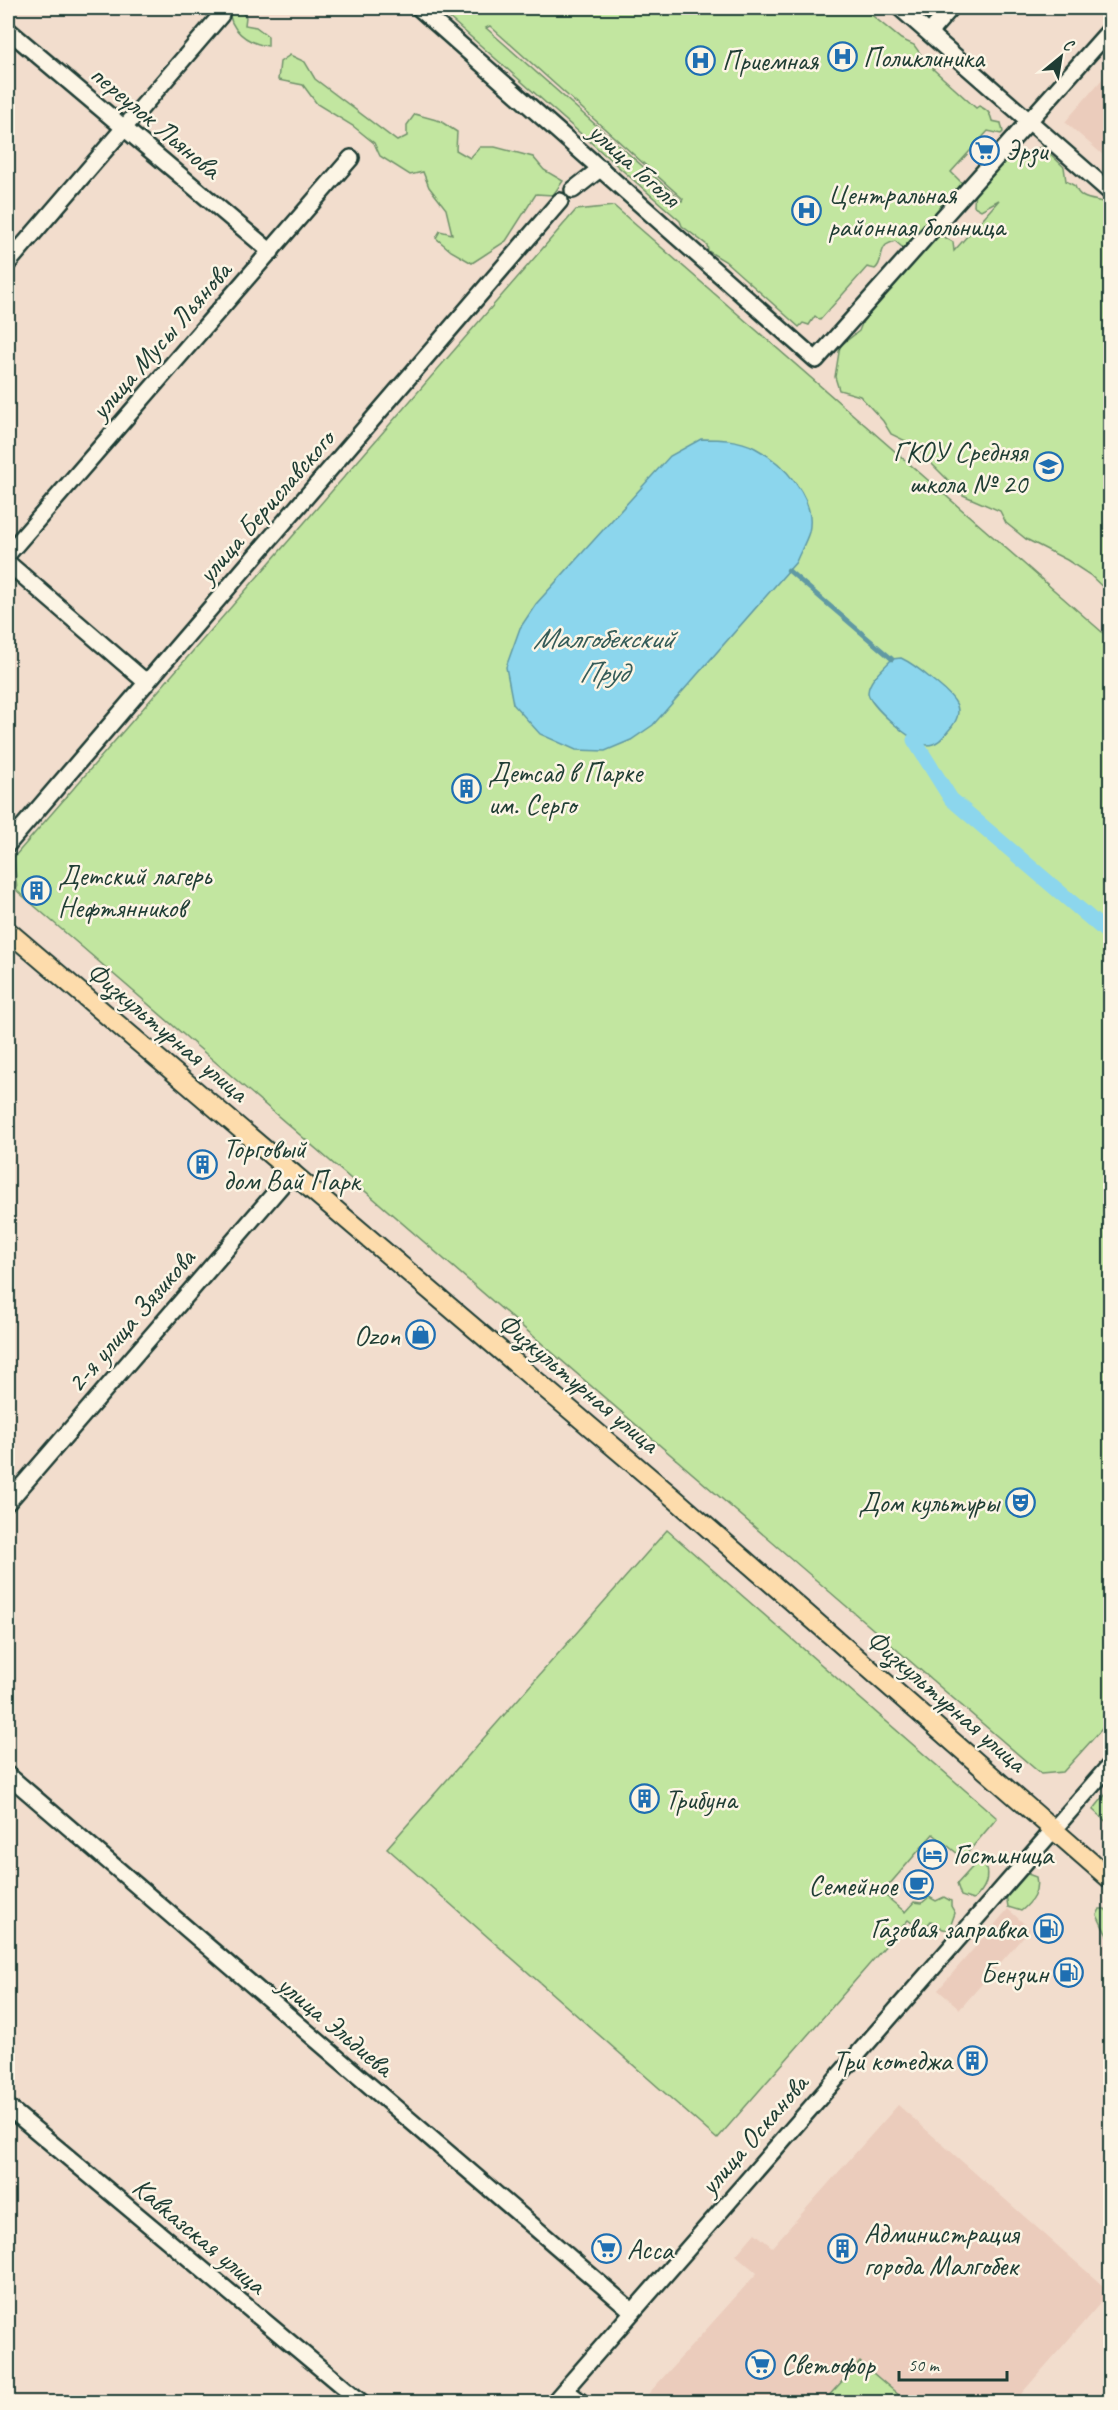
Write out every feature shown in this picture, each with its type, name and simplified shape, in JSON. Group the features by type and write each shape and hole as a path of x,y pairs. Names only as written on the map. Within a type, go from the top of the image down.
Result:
{"main road":[{"name":"Физкультурная улица","path":"8,931 689,1511 1110,1879"}],"street":[{"name":"улица Гоголя","path":"419,8 816,360 1030,122"},
{"path":"900,8 1110,192"},
{"path":"929,33 951,8"},
{"path":"8,263 221,15"},
{"name":"переулок Льянова","path":"8,30 271,252"},
{"path":"1030,122 1110,30"},
{"name":"улица Мусы Льянова","path":"8,554 351,158"},
{"path":"573,190 601,168"},
{"name":"улица Бериславского","path":"8,844 560,201"},
{"path":"8,563 147,683"},
{"name":"2-я улица Зязикова","path":"8,1502 293,1172"},
{"name":"улица Осканова","path":"554,2403 1110,1765"},
{"name":"улица Эльдиева","path":"8,1775 632,2311"},
{"name":"Кавказская улица","path":"8,2107 361,2403"},
{"path":"565,2390 581,2403"}],"shaded area":[{"path":"1110,70 1110,161 1065,122"},
{"path":"1008,1909 1030,1929 960,2009 938,1990"},
{"path":"898,2105 1110,2292 1014,2402 641,2402 757,2273 736,2255 755,2233 772,2247"}],"green space":[{"path":"229,8 239,8 246,17 245,25 256,27 268,36 268,46 253,42 241,34 232,23"},
{"name":"Центральная районная больница","path":"438,8 863,8 901,39 914,45 924,59 934,65 933,69 976,108 979,106 984,109 989,113 992,121 1001,123 1003,132 1001,134 988,131 951,172 966,187 908,252 895,241 886,245 877,267 875,269 867,267 820,320 815,316 809,325 803,323 799,327 725,261 708,251 707,245 682,226 680,221","holes":["490,26 683,199 682,201 486,28"]},
{"path":"290,55 305,62 315,79 397,141 407,136 407,125 415,114 440,121 457,132 456,150 470,158 480,147 495,147 533,157 544,170 563,181 553,195 536,194 506,241 472,263 451,251 436,238 440,231 452,234 446,209 429,187 423,172 410,175 380,156 374,143 353,126 317,104 303,85 278,80 280,62"},
{"name":"ГКОУ Средняя школа № 20","path":"1043,147 1064,167 1066,181 1075,186 1081,195 1110,205 1110,594 1090,575 1026,539 1006,523 1000,511 963,495 912,444 891,434 883,421 860,396 839,390 835,377 840,346 859,331 879,298 891,290 939,234 953,242 954,251 999,200 981,210 974,206 975,187 1003,162 1022,159 1031,150"},
{"path":"614,206 1110,639 1110,1694 1106,1700 1110,1709 1110,1720 1063,1772 1041,1774 17,891 14,857 576,210"},
{"path":"667,1530 997,1818 963,1858 933,1834 882,1893 905,1912 914,1902 922,1903 929,1897 936,1901 944,1897 951,1901 955,1913 949,1930 931,1921 922,1931 908,1920 717,2139 387,1848"},
{"path":"1110,1789 1110,1825 1093,1810"},
{"path":"978,1861 985,1865 987,1880 981,1892 973,1900 961,1896 957,1884"},
{"path":"1025,1873 1036,1877 1036,1887 1031,1900 1021,1911 1008,1907 1006,1894"},
{"path":"1100,1909 1105,1909 1110,1914 1110,1942 1097,1915"},
{"path":"860,2362 907,2402 823,2402"}],"water":[{"name":"Малгобекский Пруд","path":"701,439 729,440 749,445 776,463 796,483 803,494 810,519 809,532 796,562 653,725 631,740 605,751 576,750 540,734 513,704 506,667 520,628 536,604 670,456"},
{"path":"901,658 927,675 956,703 958,715 955,722 934,744 927,745 913,738 883,714 870,698 869,687 874,678 892,659"}],"waterway":[{"path":"788,570 892,659"},
{"path":"914,740 951,799 1110,935"}],"place":[{"name":"Поликлиника","path":"842,57"},
{"name":"Приемная","path":"701,60"},
{"name":"Эрзи","path":"984,150"},
{"name":"Центральная районная больница","path":"807,210"},
{"name":"ГКОУ Средняя школа № 20","path":"1048,467"},
{"name":"Детсад в Парке им. Серго","path":"467,788"},
{"name":"Детский лагерь Нефтянников","path":"37,891"},
{"name":"Торговый дом Вай Парк","path":"202,1164"},
{"name":"Ozon","path":"421,1335"},
{"name":"Дом культуры","path":"1020,1502"},
{"name":"Трибуна","path":"644,1799"},
{"name":"Гостиница","path":"932,1854"},
{"name":"Семейное","path":"918,1885"},
{"name":"Газовая заправка","path":"1048,1928"},
{"name":"Бензин","path":"1069,1973"},
{"name":"Три котеджа","path":"973,2060"},
{"name":"Асса","path":"606,2249"},
{"name":"Администрация города Малгобек","path":"843,2249"},
{"name":"Светофор","path":"760,2364"}]}
